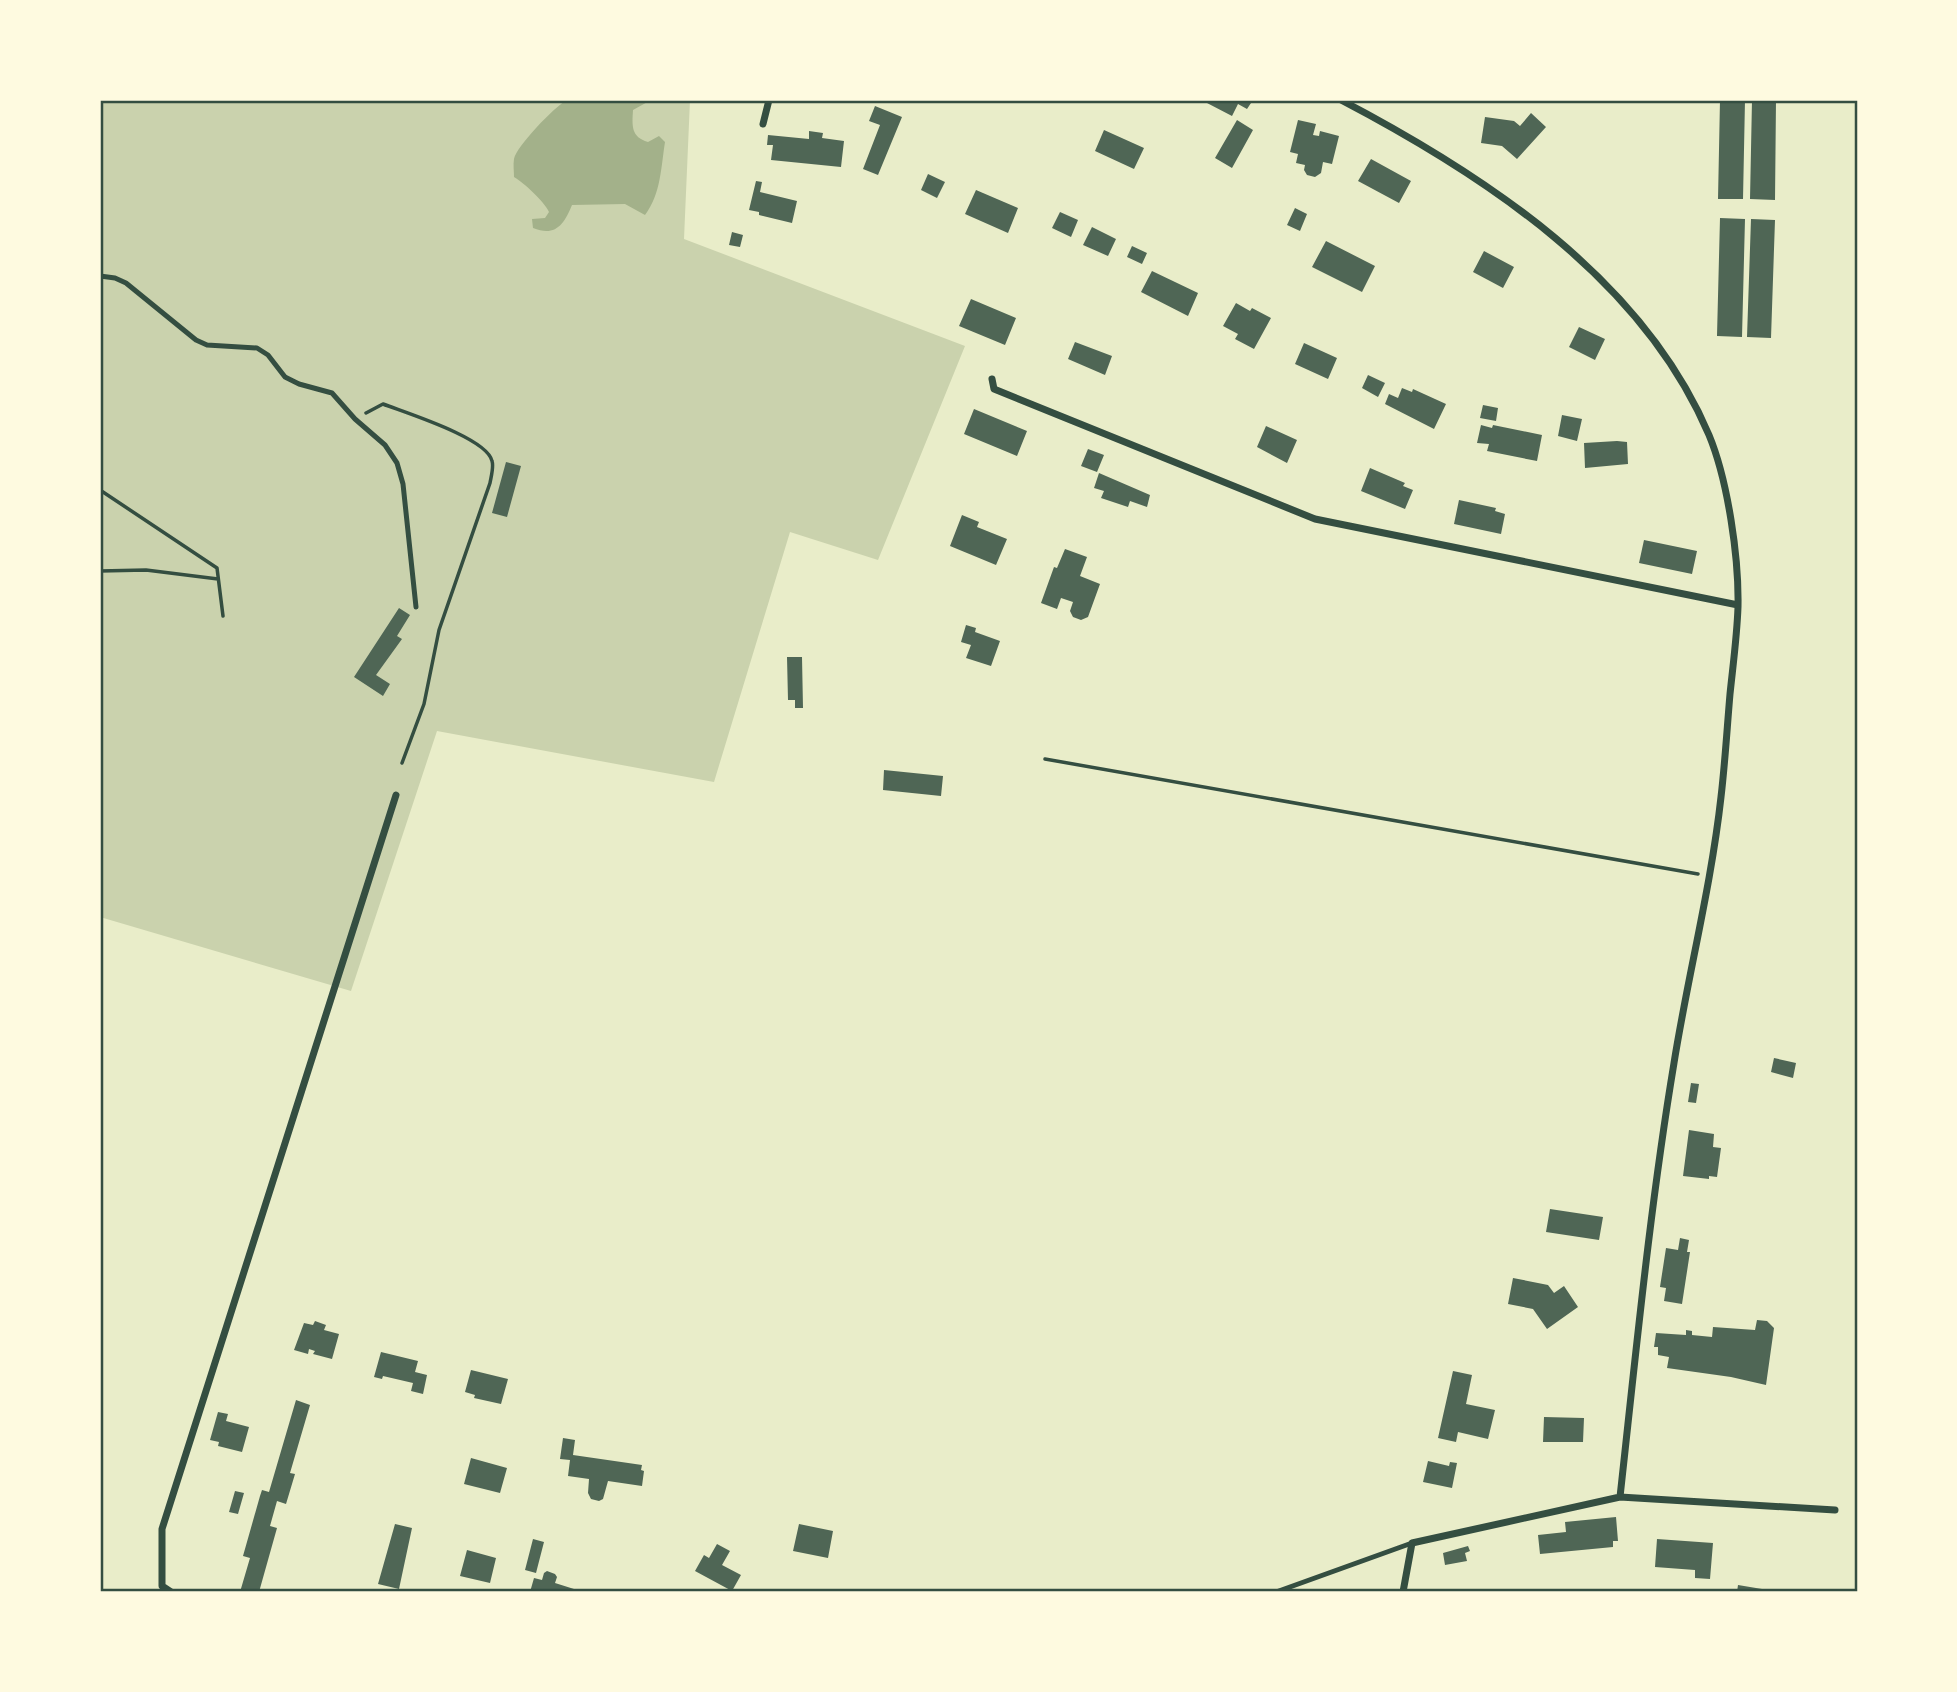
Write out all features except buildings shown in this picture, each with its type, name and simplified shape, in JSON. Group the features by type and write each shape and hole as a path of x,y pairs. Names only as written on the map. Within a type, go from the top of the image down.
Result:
{"street":[{"path":"763,124 769,100"},
{"path":"1341,100 1409,136 1528,216 1616,294 1654,337 1689,394 1711,438 1725,488 1733,540 1738,606 1721,799 1674,1064 1656,1184 1620,1497"},
{"path":"992,379 994,389 1315,519 1738,606"},
{"path":"171,1592 162,1586 162,1529 396,795"},
{"path":"1404,1592 1412,1543 1620,1497 1836,1510"}],"lane":[{"path":"100,276 126,283 196,340 208,345 257,348 268,355 285,377 299,384 332,393 355,419 385,445 397,463 403,484 416,607"},
{"path":"1276,1592 1412,1543"}],"path":[{"path":"355,419 383,404 434,423 483,447 492,462 490,483 439,630 424,704 402,763"},
{"path":"100,490 217,568 223,616"},
{"path":"100,571 146,570 218,579"},
{"path":"1045,759 1708,876"}],"shaded area":[{"path":"100,100 690,100 684,239 965,346 878,560 790,532 714,782 437,731 351,991 100,917"},
{"path":"567,100 651,100 633,110 633,126 638,137 648,142 659,136 665,142 657,189 645,215 625,204 572,205 566,218 553,230 533,228 532,219 545,218 549,212 523,183 514,177 514,159 537,127"}]}
